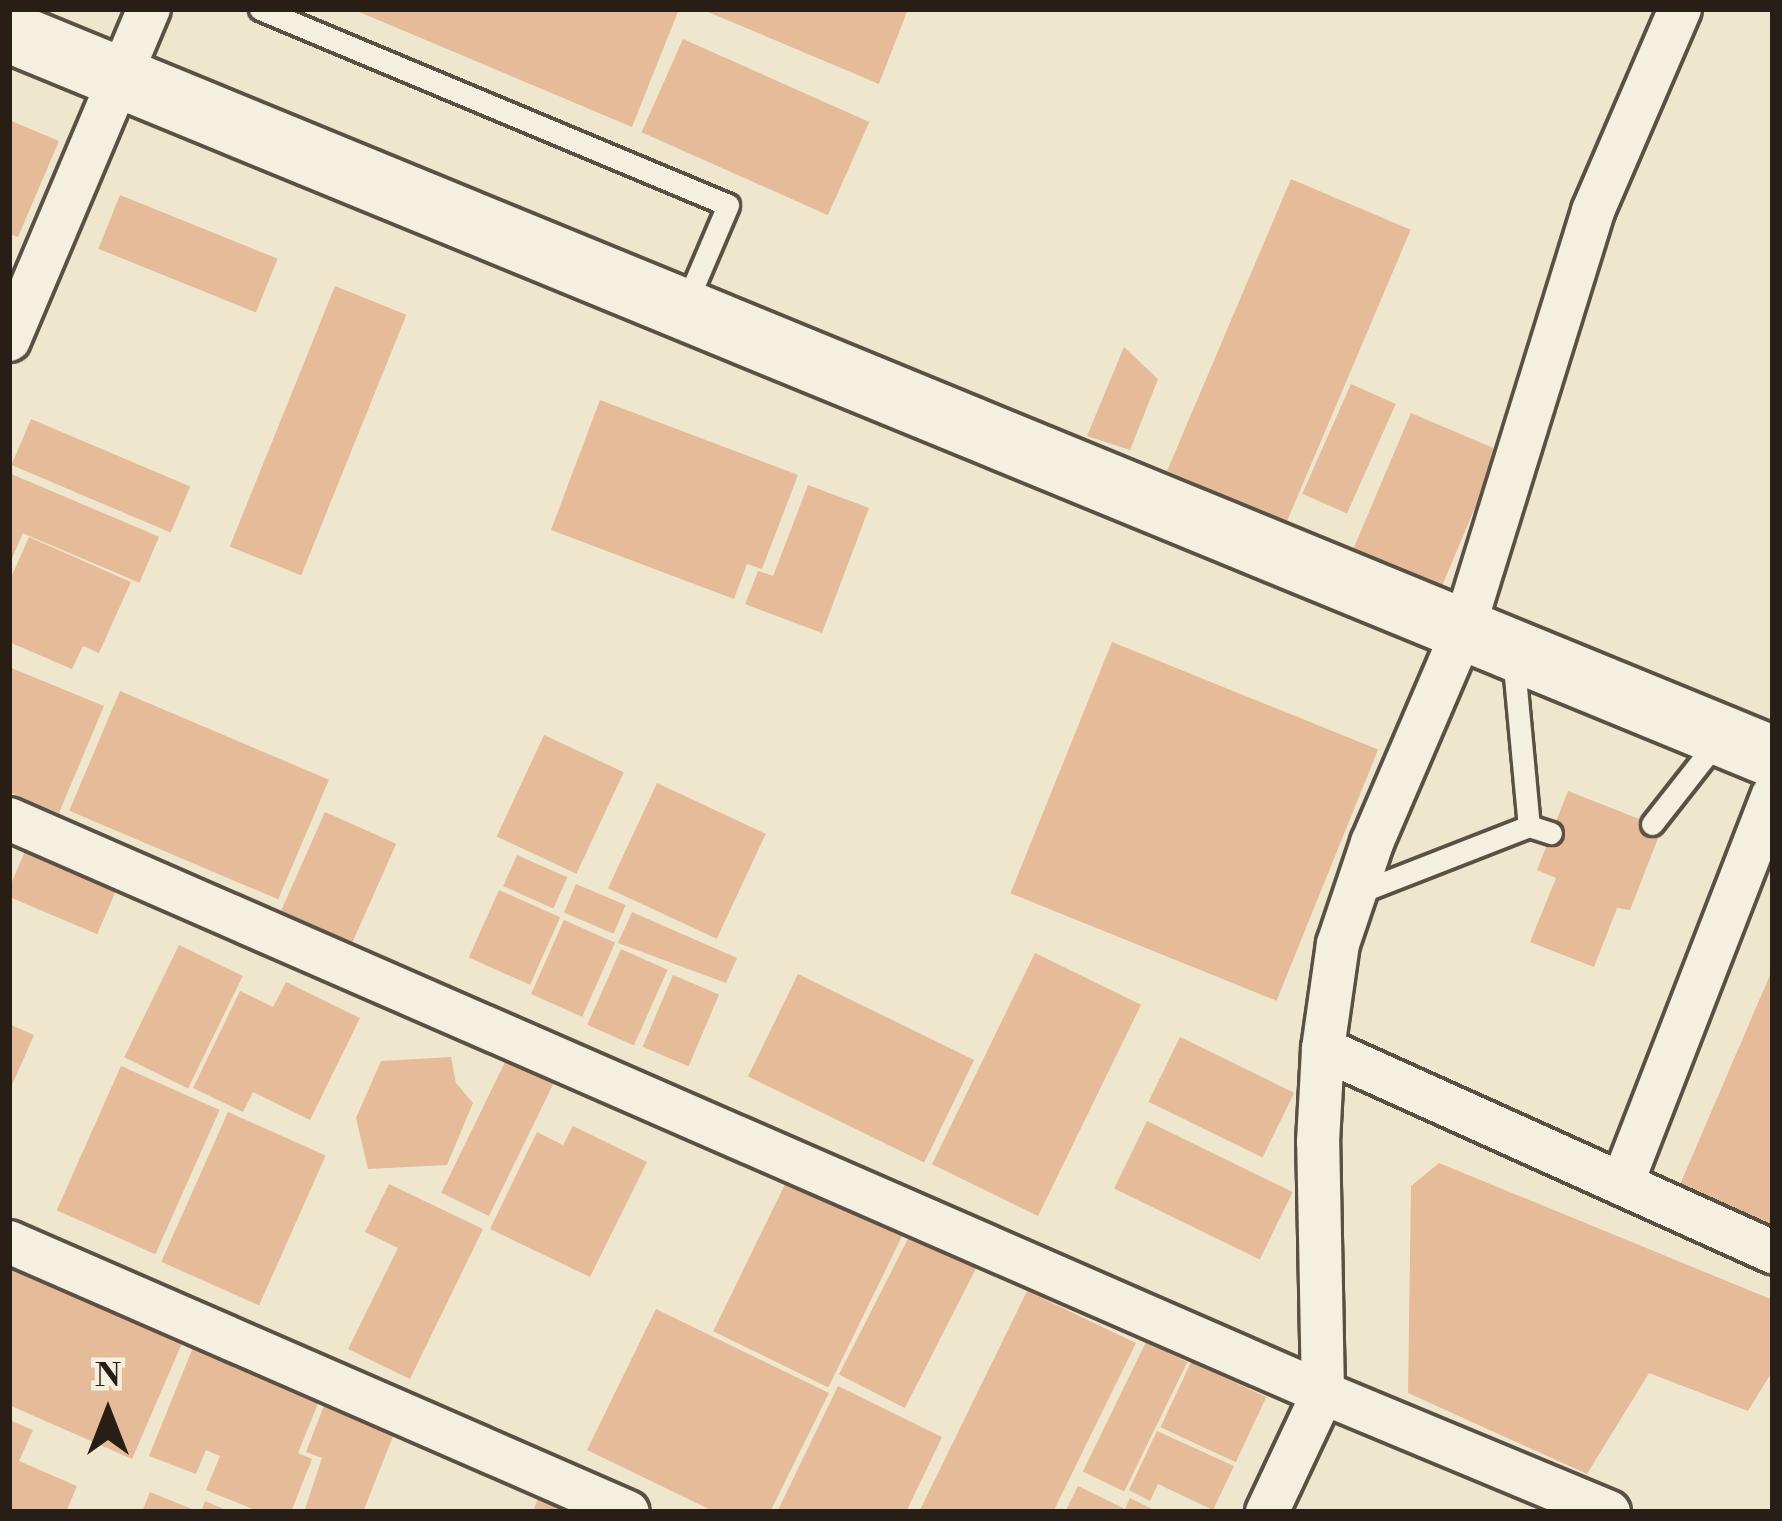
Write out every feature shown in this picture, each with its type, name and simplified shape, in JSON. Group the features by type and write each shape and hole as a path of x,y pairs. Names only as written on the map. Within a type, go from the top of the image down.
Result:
{"main road":[{"path":"9,32 1747,746"}],"street":[{"path":"9,340 149,9"},
{"path":"1267,1512 1323,1393 1318,1142 1323,1049 1339,944 1355,894 1488,638 1593,211 1680,9"},
{"path":"1622,1184 1773,795"},
{"path":"9,819 1323,1393 1609,1512"},
{"path":"1323,1049 1773,1252"},
{"path":"9,1242 628,1512"}],"lane":[{"path":"260,9 728,205 684,307"},
{"path":"1355,894 1540,830 1488,638"},
{"path":"1652,824 1747,746"}],"building":[{"path":"352,9 679,9 632,127"},
{"path":"701,9 908,9 879,84"},
{"path":"683,39 869,122 828,215 642,132"},
{"path":"9,120 59,141 18,237 9,234"},
{"path":"1291,179 1411,230 1287,522 1167,471"},
{"path":"120,195 278,259 256,312 98,249"},
{"path":"335,286 406,315 301,575 230,547"},
{"path":"1124,347 1158,379 1130,450 1087,436"},
{"path":"1351,384 1396,404 1347,514 1302,494"},
{"path":"600,400 798,475 762,569 747,564 734,599 551,530"},
{"path":"1411,413 1499,451 1438,596 1349,558"},
{"path":"31,419 190,487 171,533 11,465"},
{"path":"9,473 159,537 140,583 9,527"},
{"path":"808,485 869,508 822,633 745,604 758,571 773,576"},
{"path":"9,527 23,533 9,565"},
{"path":"29,537 131,582 99,653 83,646 72,669 9,642 9,582"},
{"path":"1112,642 1378,750 1277,1001 1010,893"},
{"path":"9,667 104,706 59,813 9,792"},
{"path":"120,691 329,780 278,899 69,811"},
{"path":"544,735 624,772 576,874 497,837"},
{"path":"657,783 766,834 717,939 608,888"},
{"path":"1568,791 1662,828 1630,910 1617,908 1594,967 1530,942 1556,878 1537,870"},
{"path":"325,812 396,844 352,942 281,911"},
{"path":"28,844 119,883 97,934 9,897"},
{"path":"517,855 567,877 553,908 503,886"},
{"path":"576,884 626,905 614,934 564,913"},
{"path":"499,890 560,917 530,985 469,958"},
{"path":"632,912 737,958 726,983 618,943"},
{"path":"564,920 615,943 582,1017 531,994"},
{"path":"179,945 243,976 188,1088 124,1057"},
{"path":"621,949 668,970 634,1046 587,1025"},
{"path":"1035,953 1141,1005 1038,1216 932,1164"},
{"path":"1773,968 1773,1227 1679,1187"},
{"path":"798,974 974,1060 924,1162 748,1076"},
{"path":"673,975 719,995 689,1066 643,1047"},
{"path":"286,982 360,1018 310,1120 253,1092 243,1112 193,1088 240,991 273,1007"},
{"path":"9,1024 34,1035 9,1092"},
{"path":"1180,1037 1294,1093 1263,1157 1148,1102"},
{"path":"451,1057 456,1083 473,1103 447,1165 368,1169 356,1118 381,1061"},
{"path":"507,1058 555,1081 489,1216 441,1193"},
{"path":"121,1066 220,1110 155,1254 57,1210"},
{"path":"228,1112 326,1156 259,1305 161,1262"},
{"path":"1147,1121 1293,1192 1260,1259 1114,1188"},
{"path":"573,1126 647,1162 590,1277 490,1229 537,1132 563,1145"},
{"path":"1439,1163 1773,1300 1773,1370 1748,1411 1649,1373 1587,1474 1408,1393 1411,1186"},
{"path":"790,1174 905,1230 828,1387 713,1331"},
{"path":"389,1184 483,1229 410,1379 348,1349 398,1248 365,1232"},
{"path":"912,1231 978,1265 905,1408 839,1374"},
{"path":"9,1259 189,1327 132,1459 9,1405"},
{"path":"1027,1291 1136,1343 1053,1512 919,1512"},
{"path":"656,1309 829,1393 770,1512 715,1512 587,1450"},
{"path":"1146,1342 1187,1362 1124,1492 1083,1471"},
{"path":"194,1345 323,1391 298,1453 312,1459 291,1512 260,1512 206,1490 220,1456 206,1450 196,1474 149,1456"},
{"path":"1191,1362 1266,1397 1236,1462 1161,1427"},
{"path":"838,1386 942,1437 906,1512 777,1512"},
{"path":"327,1398 397,1426 363,1512 304,1512 322,1458 306,1452"},
{"path":"9,1420 33,1430 19,1461 77,1486 66,1512 9,1512"},
{"path":"1157,1431 1234,1466 1213,1510 1158,1484 1150,1501 1129,1490"},
{"path":"1078,1486 1125,1509 1130,1498 1158,1512 1065,1512"},
{"path":"541,1490 587,1512 533,1512"},
{"path":"150,1492 199,1512 142,1512"},
{"path":"205,1501 231,1512 201,1512"}]}
